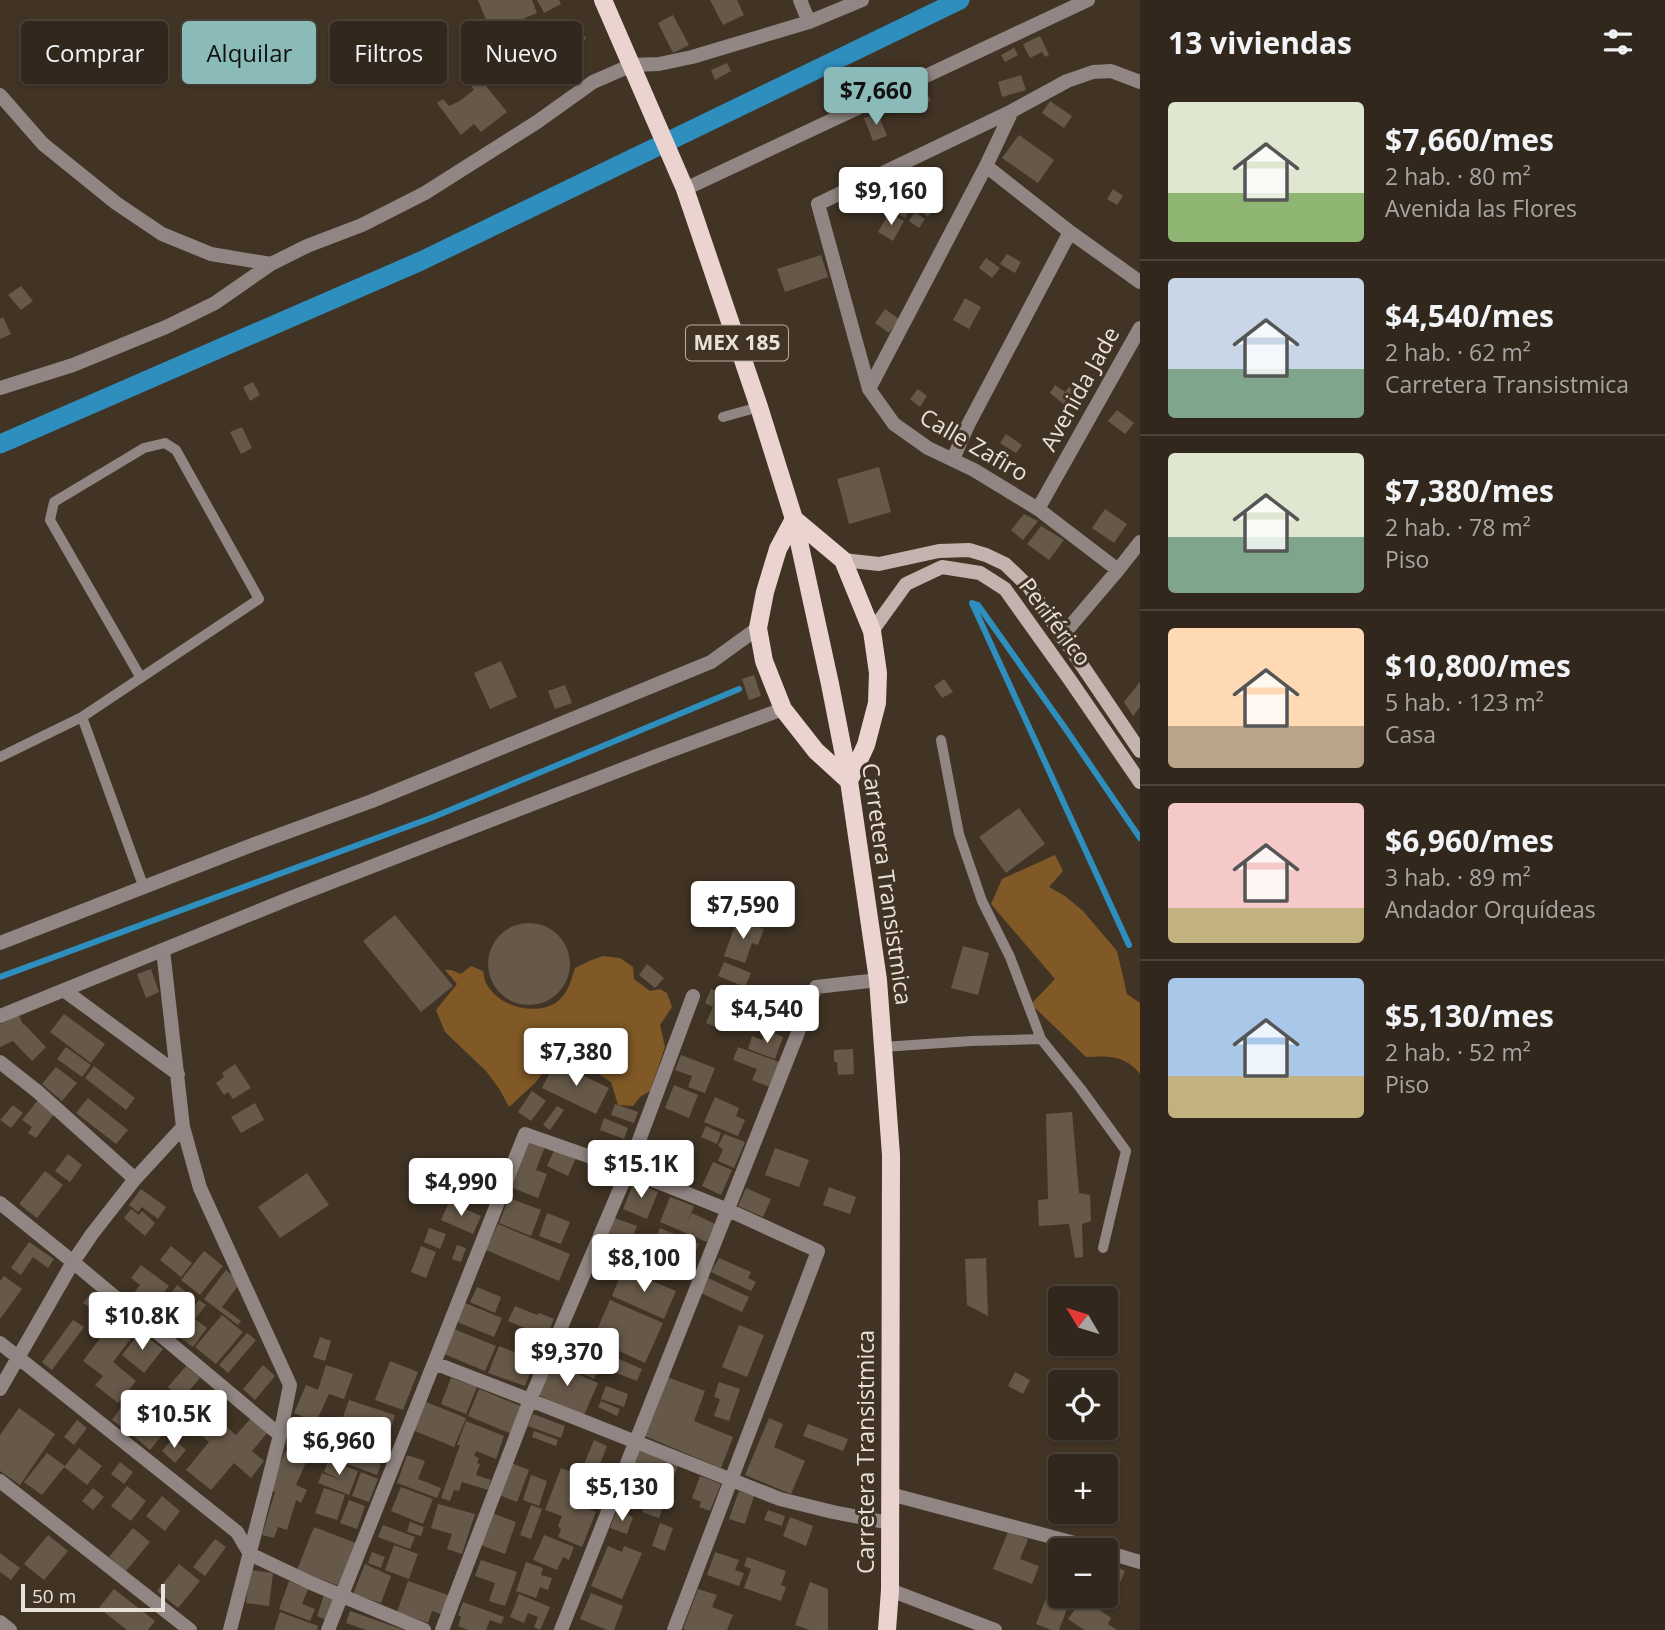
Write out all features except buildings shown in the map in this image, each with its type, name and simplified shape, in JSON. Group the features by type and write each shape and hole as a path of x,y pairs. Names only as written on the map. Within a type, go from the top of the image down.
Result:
{"main road":[{"name":"MEX 185","path":"603,0 632,65"},
{"name":"Carretera Transistmica","path":"632,65 685,189 794,519 849,781 878,979 891,1155 890,1590 887,1630"},
{"path":"794,519 843,560 872,631 878,673 877,703 866,745 849,781 816,751 783,709 764,661 758,628 778,549 794,519"},
{"name":"Periférico","path":"843,560 879,564 939,551 969,550 1005,564 1029,587 1140,751"},
{"path":"980,573 986,555"},
{"name":"Periférico","path":"872,631 906,584 942,567 980,573 1005,589 1140,782"}],"street":[{"path":"800,0 809,22"},
{"path":"0,388 73,365 166,327 215,303 271,264 307,246 362,225 425,193 537,122 593,82 632,65 659,64 692,57 809,22 862,0"},
{"path":"685,189 1088,0"},
{"path":"869,389 1012,111 1067,80 1093,72 1111,71 1140,82"},
{"path":"0,95 43,144 116,203 162,234 211,254 271,264"},
{"name":"Calle Zafiro","path":"1012,111 818,204 869,389 894,424 928,448 974,470 1038,509 1118,570"},
{"path":"986,166 1070,232 1140,282"},
{"path":"953,459 968,425 1070,232"},
{"name":"Avenida Jade","path":"1038,509 1140,328"},
{"path":"1062,637 1140,542"},
{"path":"0,943 372,801 711,662 758,628"},
{"path":"0,1016 381,863 783,709"},
{"path":"163,950 183,1127 200,1188 289,1385 280,1435 230,1630"},
{"path":"561,1630 816,987 878,979"},
{"path":"65,991 178,1074"},
{"path":"442,1630 530,1400 628,1170 693,996"},
{"path":"0,1062 38,1092 135,1179"},
{"path":"0,1389 92,1234 135,1179 183,1127"},
{"path":"328,1630 525,1133 728,1210 818,1251 674,1630"},
{"path":"0,1203 280,1435"},
{"path":"0,1343 237,1532 250,1554 311,1583 424,1630"},
{"path":"434,1363 779,1499 890,1523"},
{"path":"0,1481 190,1630"},
{"path":"890,1494 1056,1538"},
{"path":"1118,1556 1140,1562"},
{"path":"890,1590 964,1625 995,1630"},
{"path":"0,1622 10,1630"}],"lane":[{"path":"723,416 759,407"},
{"path":"0,757 82,717 141,678 259,599 176,450 165,443 144,448 54,502 50,520 141,678"},
{"path":"82,717 144,888"},
{"path":"941,740 959,834 982,901 1010,957 1041,1039 1126,1151 1103,1248"},
{"path":"883,1046 1041,1039"}],"shaded area":[{"path":"1055,855 1063,871 1049,887 1083,911 1117,951 1127,994 1140,1003 1140,1074 1122,1060 1086,1057 1031,1004 1055,979 991,904 1002,879"},
{"path":"603,956 620,958 633,967 634,979 650,991 660,989 667,993 672,1007 660,1025 665,1047 650,1091 640,1097 633,1106 618,1105 611,1082 594,1071 557,1056 535,1083 509,1107 486,1071 445,1032 436,1010 457,984 445,970 461,974 471,966 483,971 490,990 498,997 507,1003 527,1009 538,1009 557,1002 564,995 575,968"}],"waterway":[{"path":"0,444 421,261 960,0"},
{"path":"1129,945 972,603 978,605 1140,838"},
{"path":"0,977 431,818 739,689"}]}
